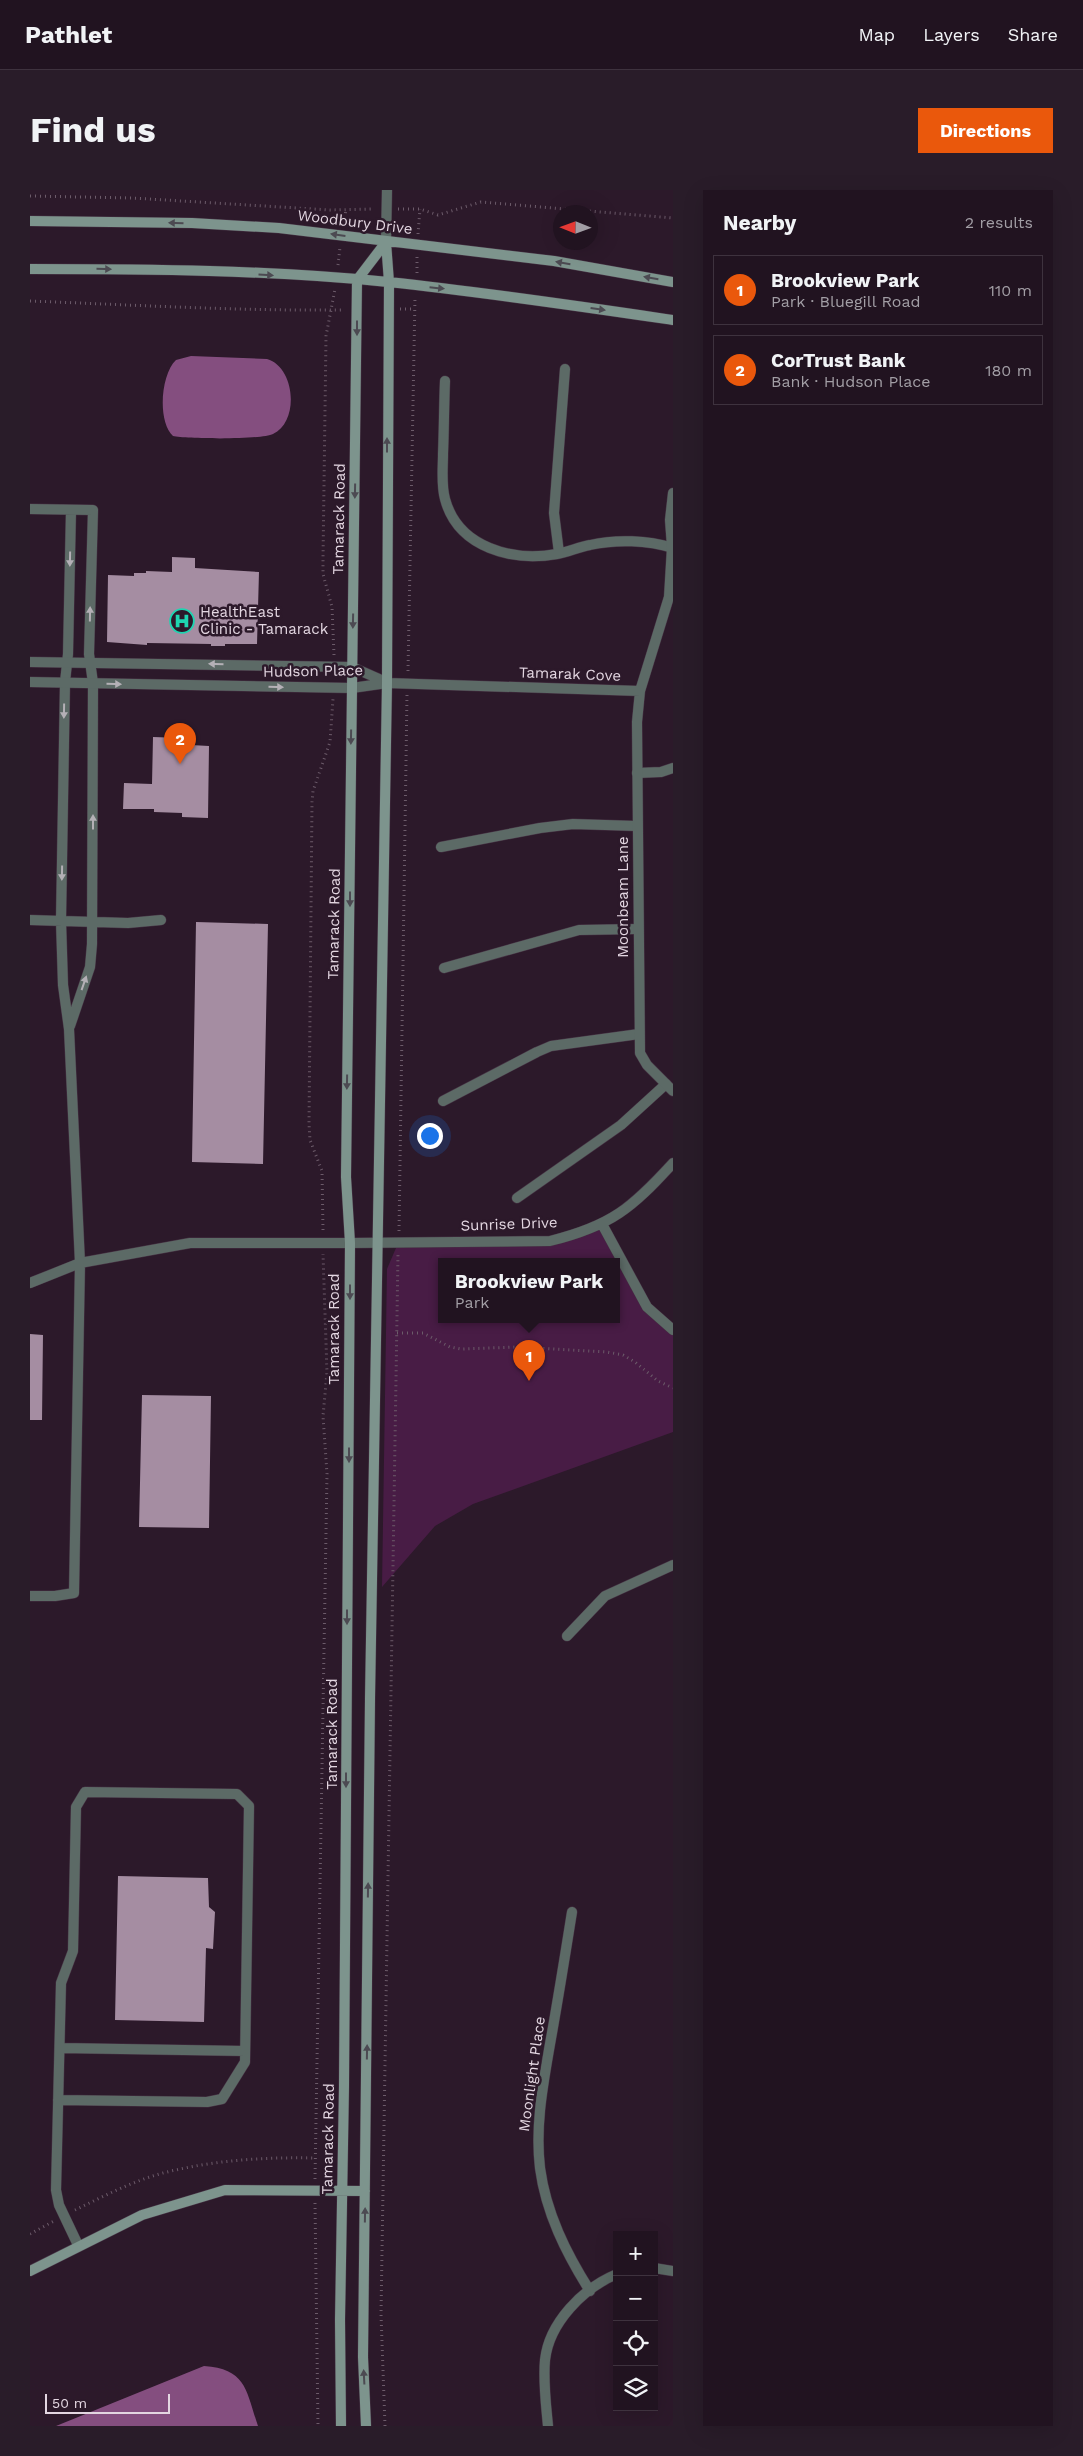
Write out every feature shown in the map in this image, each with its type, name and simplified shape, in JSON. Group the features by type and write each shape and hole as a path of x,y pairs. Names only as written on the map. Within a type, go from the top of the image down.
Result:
{"street":[{"path":"366,2426 363,2357 370,1679 387,683 389,282 386,242 387,190"},
{"name":"Woodbury Drive","path":"30,221 243,225 554,261 673,282"},
{"path":"357,280 386,242"},
{"path":"30,269 220,273 389,282 673,320"},
{"name":"Tamarack Road","path":"341,2426 340,2320 350,1243 346,1177 357,280"},
{"path":"559,554 554,513 564,369"},
{"path":"445,381 442,482 445,499 453,518 469,536 488,548 510,555 535,557 559,554 605,543 654,542 672,548"},
{"name":"Tamarak Cove","path":"387,683 640,691 669,597 672,548 670,520 673,493"},
{"path":"30,509 92,510 92,922 90,968 69,1029"},
{"path":"30,1596 55,1596 74,1593 80,1263 69,1029 63,985 61,921 65,682 71,510"},
{"name":"Hudson Place","path":"30,662 352,666 387,683"},
{"name":"Hudson Place","path":"30,682 352,688 387,683"},
{"name":"Moonbeam Lane","path":"640,691 637,773 640,1053 647,1065 670,1088"},
{"path":"637,773 661,772 673,768"},
{"path":"441,848 540,828 573,824 637,826"},
{"path":"30,920 128,923 161,920"},
{"path":"444,968 580,930 638,929"},
{"path":"443,1101 551,1046 639,1034"},
{"path":"517,1198 670,1088"},
{"name":"Sunrise Drive","path":"30,1283 80,1263 190,1243 550,1241 576,1235 602,1224 640,1199 673,1164"},
{"path":"602,1224 647,1307 673,1330"},
{"path":"567,1636 605,1596 673,1565"},
{"path":"58,2100 207,2102 222,2099 245,2062 249,1806 237,1794 85,1792 76,1807 73,1951 61,1983 60,2048 58,2100 56,2190 64,2216 78,2245"},
{"name":"Moonlight Place","path":"572,1912 540,2107 538,2141 547,2200 557,2231 570,2258 590,2291"},
{"path":"60,2048 245,2051"},
{"path":"30,2271 78,2245 142,2215 225,2190 365,2191"},
{"path":"658,2268 673,2270"},
{"path":"548,2426 545,2359 552,2334 564,2316 590,2291 614,2276"}],"path":[{"path":"30,196 132,198 346,209 332,310 326,336 323,574 332,608 334,649 352,649"},
{"path":"420,209 438,215 481,202 673,218"},
{"path":"30,301 299,312 357,310"},
{"path":"387,650 408,650 413,309 388,309"},
{"path":"324,1209 322,1171 310,1140 308,1124 312,802 313,791 330,742 333,710 351,710"},
{"path":"386,712 407,712 400,1220"},
{"path":"385,2426 381,2314 391,1577 398,1260"},
{"path":"318,2426 315,2190 327,1474 323,1416 327,1372 323,1262"},
{"path":"397,1333 423,1333 450,1347 461,1349 524,1347 607,1352 622,1355 673,1388"},
{"path":"30,2234 118,2189 162,2174 239,2160 316,2158"}],"shaded area":[{"path":"191,356 267,359 276,364 284,372 291,395 287,418 282,427 273,434 254,437 208,438 173,436 168,429 163,409 164,386 171,367 176,360"},
{"path":"602,1224 620,1258 438,1258 438,1323 620,1323 620,1258 636,1289 673,1329 673,1432 473,1504 435,1526 382,1587 387,1269 399,1241 550,1241"},
{"path":"204,2366 218,2368 237,2377 247,2392 258,2426 56,2426"}],"building":[{"name":"HealthEast Clinic - Tamarack","path":"172,557 195,558 195,568 259,572 257,644 211,646 211,644 147,643 147,645 107,642 108,575 134,576 134,573 146,573 146,571 172,572"},
{"path":"153,737 182,738 182,741 191,742 191,745 209,746 208,818 182,817 182,813 154,812 154,809 123,809 124,783 152,784"},
{"path":"196,922 268,924 263,1164 192,1162"},
{"path":"30,1334 43,1335 42,1420 30,1420"},
{"path":"142,1395 211,1396 209,1528 139,1527"},
{"path":"118,1876 208,1878 209,1907 215,1912 213,1949 206,1948 204,2022 115,2020"}],"place":[{"name":"HealthEast Clinic - Tamarack","path":"182,621"},
{"name":"CorTrust Bank","path":"180,764"},
{"name":"Brookview Park","path":"529,1381"}]}
